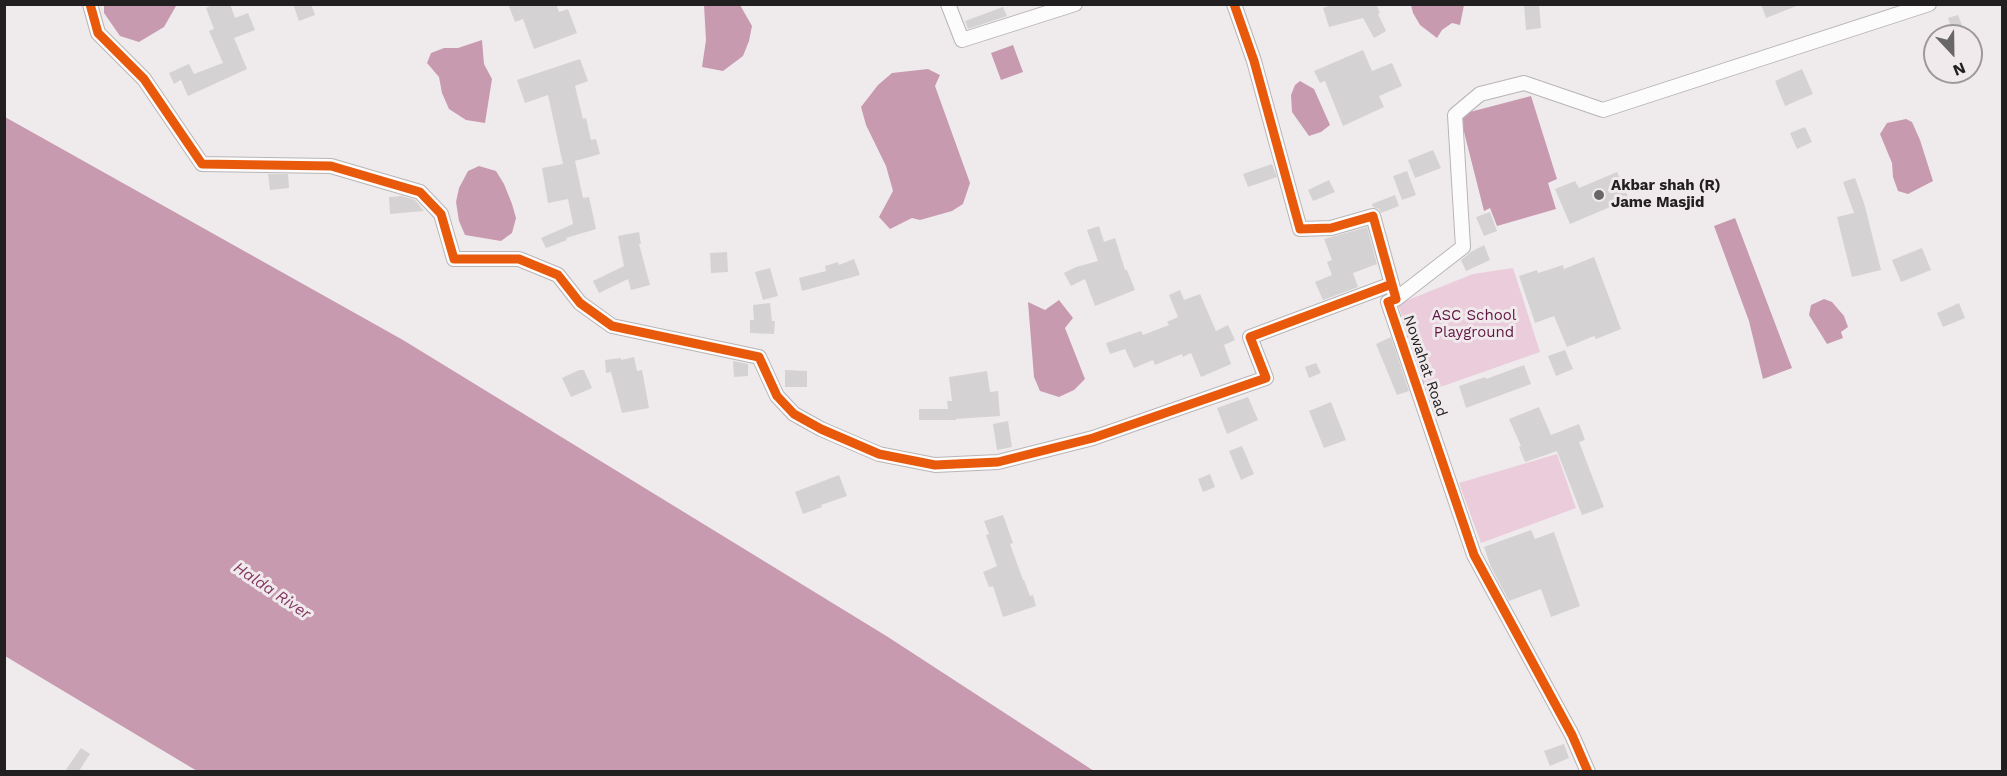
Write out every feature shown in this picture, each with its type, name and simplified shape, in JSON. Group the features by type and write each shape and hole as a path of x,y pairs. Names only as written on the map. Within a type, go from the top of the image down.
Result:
{"street":[{"path":"90,4 98,33 144,79 202,164 331,166 420,192 441,214 454,259 519,259 558,275 580,303 612,326 759,357 777,396 794,414 820,429 879,454 935,465 998,462 1093,438 1266,378 1250,337 1392,284"},
{"path":"948,4 962,40 1075,4"},
{"name":"Nowahat Road","path":"1234,4 1254,61 1300,229 1331,228 1373,216 1396,299 1388,302 1474,555 1572,735 1588,771"},
{"path":"1396,299 1463,248 1455,115 1480,94 1524,83 1603,110 1929,4"}],"green space":[{"name":"ASC School Playground","path":"1513,268 1540,352 1426,392 1398,304 1473,274"},
{"path":"1557,454 1576,508 1481,543 1459,483"}],"water":[{"path":"176,4 176,6 164,27 139,42 120,36 104,13 104,5"},
{"path":"704,5 740,5 752,26 743,56 723,71 702,67 706,40"},
{"path":"1411,5 1464,5 1460,25 1452,23 1442,30 1437,38 1420,25"},
{"path":"482,40 484,64 492,79 485,123 466,120 449,109 442,93 439,77 427,63 431,53 444,48 458,48"},
{"path":"1013,45 1023,72 1001,80 991,53"},
{"path":"928,69 940,75 935,86 970,183 963,204 952,211 920,220 912,218 890,229 879,217 893,191 886,166 866,125 861,107 878,85 892,73"},
{"path":"1300,81 1314,89 1330,125 1321,132 1309,136 1292,112 1291,95 1295,85"},
{"path":"1531,96 1557,179 1548,183 1556,209 1497,226 1490,208 1484,211 1461,120 1466,113"},
{"name":"Halda River","path":"5,117 403,340 888,637 1094,771 197,771 5,656"},
{"path":"1906,119 1912,122 1920,140 1933,181 1908,194 1898,191 1893,177 1892,163 1880,134 1887,123"},
{"path":"479,166 496,171 512,204 516,218 512,233 501,241 465,235 459,221 456,202 459,188 468,171"},
{"path":"1735,218 1792,368 1763,379 1749,321 1714,226"},
{"path":"1824,299 1832,302 1844,316 1848,327 1841,332 1843,338 1827,344 1809,315 1811,305"},
{"path":"1059,300 1073,318 1065,328 1085,379 1074,390 1059,397 1040,391 1034,377 1028,302 1045,310"}],"building":[{"path":"214,4 230,4 235,18 248,13 255,30 234,38 247,69 188,96 181,80 174,84 169,73 189,64 194,74 223,63 209,31 214,29 206,8"},
{"path":"293,4 311,4 315,15 299,21"},
{"path":"508,4 556,4 559,12 568,9 577,33 534,49 523,19 515,22"},
{"path":"1335,4 1376,4 1386,31 1374,38 1363,18 1329,27 1323,8"},
{"path":"1524,4 1539,4 1541,28 1526,30"},
{"path":"1761,4 1799,4 1799,5 1766,18"},
{"path":"1003,7 1007,16 968,29 965,21"},
{"path":"1958,15 1962,24 1950,24 1948,18"},
{"path":"1363,50 1372,71 1392,63 1402,86 1379,96 1384,107 1343,126 1325,81 1320,83 1314,71"},
{"path":"580,59 588,81 575,86 583,119 586,118 591,140 596,139 600,154 575,161 583,198 589,197 596,229 566,238 567,240 546,248 541,238 573,224 568,199 548,203 542,168 563,164 548,95 525,103 517,80"},
{"path":"1802,69 1813,94 1785,106 1775,81"},
{"path":"1805,127 1812,142 1797,149 1790,133"},
{"path":"1433,150 1441,168 1415,178 1408,160"},
{"path":"1272,164 1277,177 1248,187 1243,174"},
{"path":"1407,171 1416,195 1402,200 1393,176"},
{"path":"1617,172 1629,199 1570,224 1555,189 1575,181 1579,188"},
{"path":"268,174 288,174 289,188 270,190"},
{"path":"1855,178 1864,203 1881,270 1852,277 1837,217 1854,213 1843,182"},
{"path":"1329,180 1335,192 1313,201 1308,190"},
{"path":"1395,195 1399,206 1381,213 1379,209 1373,207 1372,204"},
{"path":"402,196 415,200 424,211 390,214 389,197"},
{"path":"1490,212 1497,231 1484,236 1476,217"},
{"path":"1099,226 1104,242 1115,238 1125,270 1135,290 1095,306 1085,279 1071,286 1064,273 1098,261 1087,230"},
{"path":"1367,227 1377,264 1353,273 1358,287 1323,300 1315,282 1332,275 1327,262 1332,260 1324,239"},
{"path":"639,232 641,244 639,244 650,285 631,290 628,279 599,293 593,281 624,266 618,236"},
{"path":"1484,245 1490,260 1466,271 1461,260"},
{"path":"1922,248 1931,270 1901,282 1892,260"},
{"path":"727,252 728,272 711,273 710,253"},
{"path":"1594,257 1621,329 1596,339 1594,336 1567,347 1554,316 1535,323 1519,276 1563,265 1564,269"},
{"path":"854,259 860,275 802,291 799,278 826,271 825,266 838,262 839,265"},
{"path":"770,268 778,296 763,300 755,272"},
{"path":"1180,290 1184,300 1200,294 1216,331 1228,325 1235,340 1224,345 1231,364 1201,377 1191,353 1183,357 1182,354 1155,365 1153,360 1134,368 1125,349 1110,354 1106,343 1141,331 1143,335 1169,325 1167,322 1178,317 1169,295"},
{"path":"770,303 772,321 775,321 774,334 750,333 750,320 754,320 753,305"},
{"path":"1959,303 1965,318 1943,327 1937,313"},
{"path":"1391,337 1409,391 1397,395 1376,344"},
{"path":"1565,350 1573,369 1556,376 1548,356"},
{"path":"634,357 637,371 642,370 649,408 622,413 611,372 606,373 605,360"},
{"path":"733,361 748,364 748,376 734,377"},
{"path":"1316,363 1321,373 1309,378 1305,367"},
{"path":"1524,365 1531,384 1466,408 1459,386"},
{"path":"584,370 592,388 571,397 562,378"},
{"path":"785,370 807,371 807,387 785,387"},
{"path":"987,371 990,392 998,391 1000,416 956,420 919,420 919,409 948,409 947,401 952,401 949,377"},
{"path":"1248,397 1258,420 1227,434 1217,408"},
{"path":"1331,402 1346,440 1324,448 1309,411"},
{"path":"1539,407 1551,435 1579,424 1585,440 1579,442 1604,507 1582,515 1557,451 1525,462 1519,447 1521,446 1509,419"},
{"path":"1008,421 1012,447 997,450 993,424"},
{"path":"1242,446 1254,474 1241,480 1229,451"},
{"path":"1210,474 1215,487 1203,492 1198,479"},
{"path":"839,475 847,496 803,514 795,492"},
{"path":"1003,515 1013,543 1010,544 1023,580 1030,596 1033,595 1036,606 1003,617 993,586 989,587 983,572 997,566 986,535 989,534 984,521"},
{"path":"1531,530 1535,539 1554,532 1580,606 1551,617 1541,589 1509,601 1491,567 1484,547"},
{"path":"1564,744 1569,758 1550,766 1544,751"},
{"path":"81,748 90,754 79,771 65,771"}],"cycle path":[{"path":"90,4 98,33 144,79 202,164 331,166 420,192 441,214 454,259 519,259 558,275 580,303 612,326 759,357 777,396 794,414 821,429 879,454 935,465 998,462 1093,438 1266,378 1250,337 1392,284"},
{"path":"1234,4 1254,61 1300,229 1331,228 1373,216 1396,299 1388,302 1474,555 1572,735 1588,772"}],"place":[{"name":"Akbar shah (R) Jame Masjid","path":"1599,195"}]}
